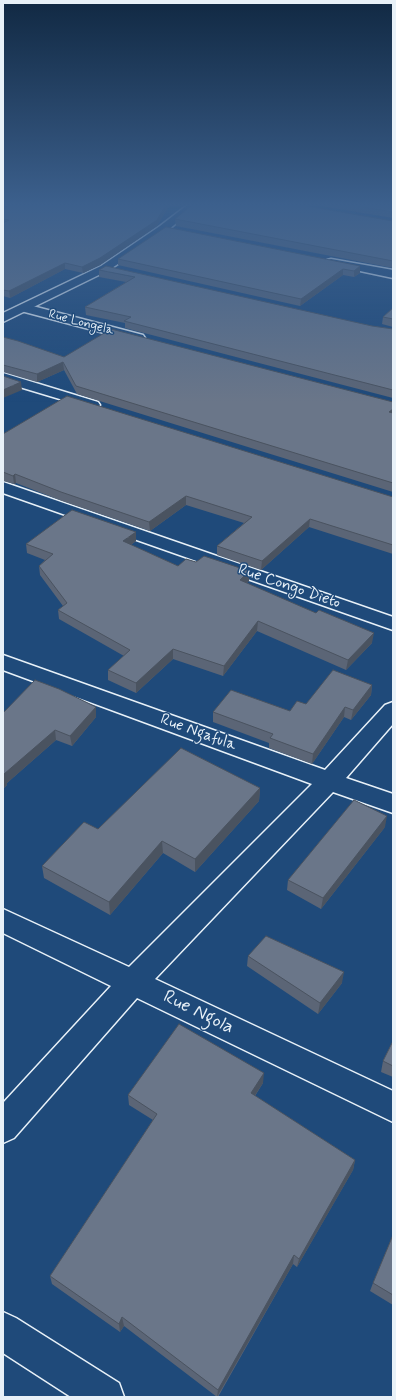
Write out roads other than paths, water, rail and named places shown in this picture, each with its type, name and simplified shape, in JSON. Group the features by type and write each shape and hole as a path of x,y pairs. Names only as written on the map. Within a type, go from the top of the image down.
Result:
{"street":[{"path":"3,318 99,271"},
{"path":"379,271 393,274"},
{"name":"Rue Longela","path":"24,308 147,340"},
{"path":"3,377 108,410"},
{"name":"Rue Congo Dieto","path":"3,487 393,624"},
{"name":"Rue Ngafula","path":"3,662 393,804"},
{"path":"3,1127 133,982 329,781 393,710"},
{"name":"Rue Ngola","path":"3,920 393,1107"},
{"path":"3,1331 105,1397"}]}
